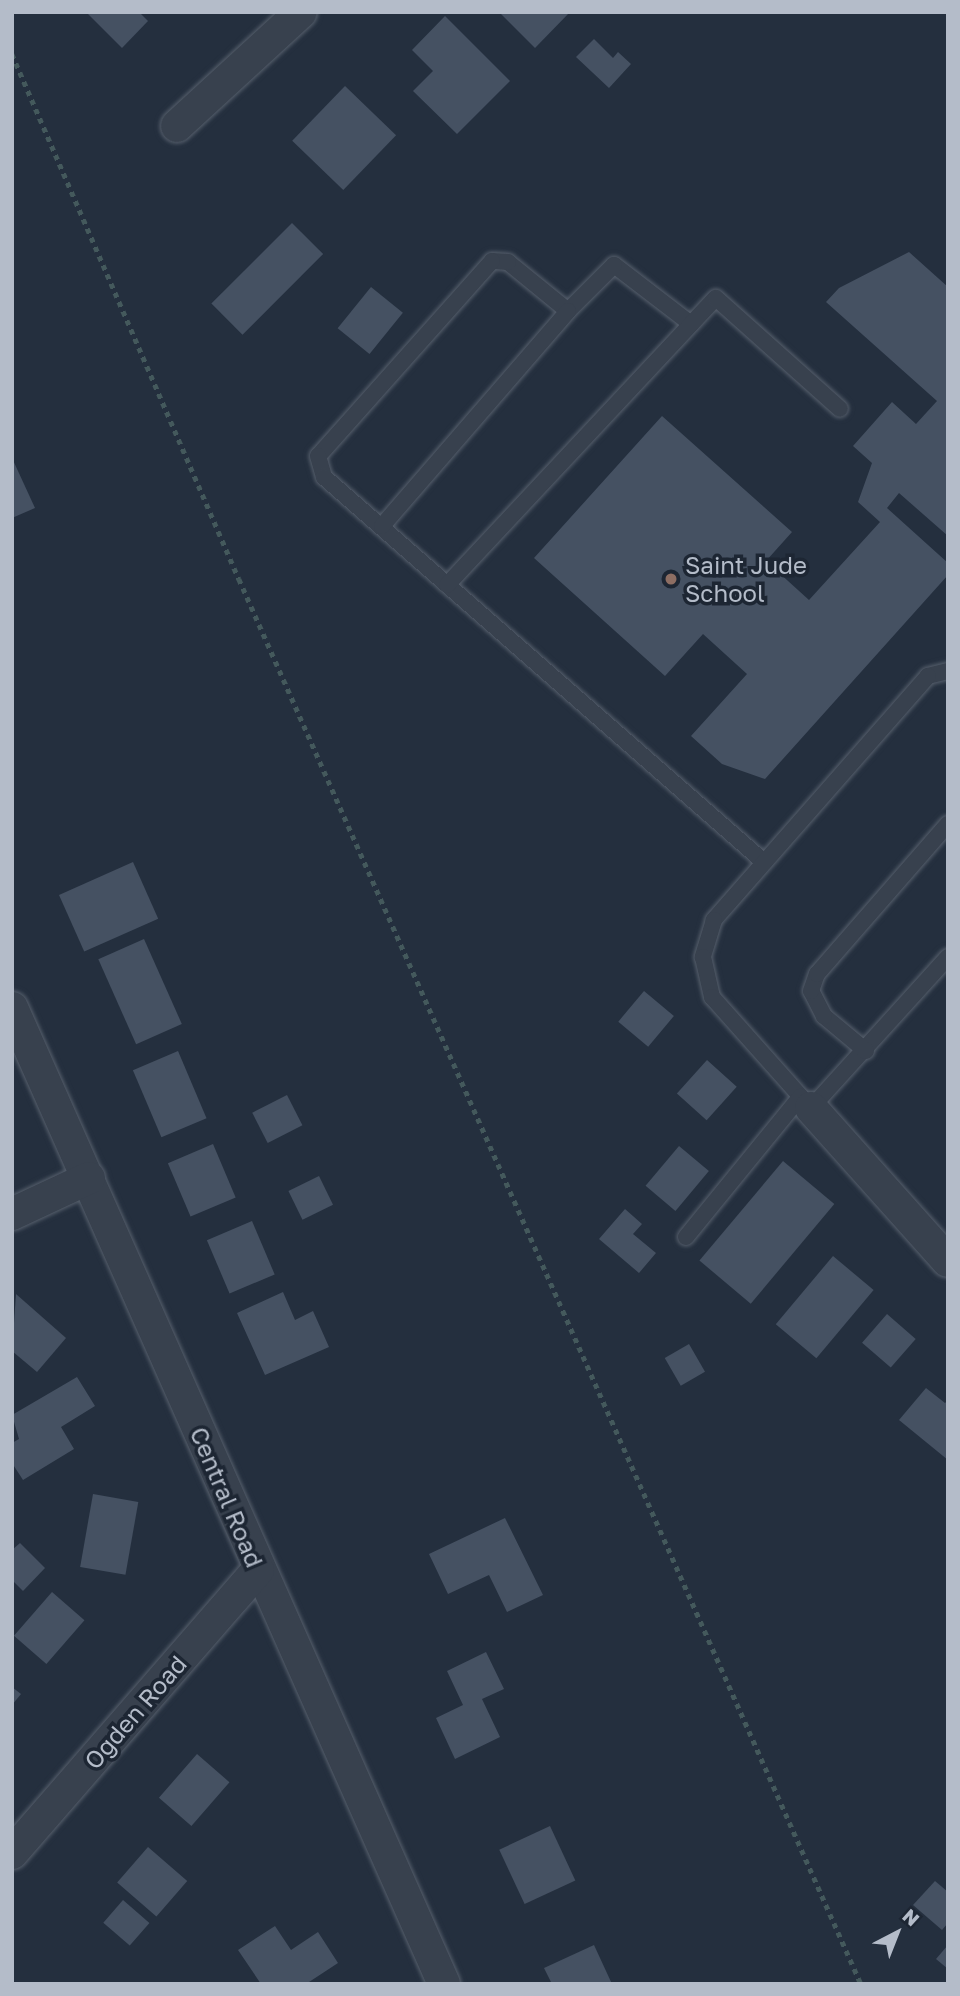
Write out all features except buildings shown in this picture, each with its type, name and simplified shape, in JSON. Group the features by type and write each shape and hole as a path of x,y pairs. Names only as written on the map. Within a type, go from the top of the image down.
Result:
{"street":[{"path":"177,126 301,12"},
{"name":"Central Road","path":"12,1008 89,1178 258,1570 444,1984"},
{"path":"806,1102 948,1261"},
{"path":"12,1214 89,1178"},
{"name":"Ogden Road","path":"12,1853 258,1570"}],"lane":[{"path":"568,311 508,262 492,261 318,456 324,477 764,862"},
{"path":"382,526 568,311 614,265 691,324"},
{"path":"447,585 716,299 840,409"},
{"path":"806,1102 712,997 703,957 714,920 928,676 948,671"},
{"path":"866,1051 824,1016 811,990 817,974 948,824"},
{"path":"687,1237 806,1102 866,1051 948,957"}],"path":[{"path":"12,54 250,605 861,1984"}],"place":[{"name":"Saint Jude School","path":"671,579"}]}
